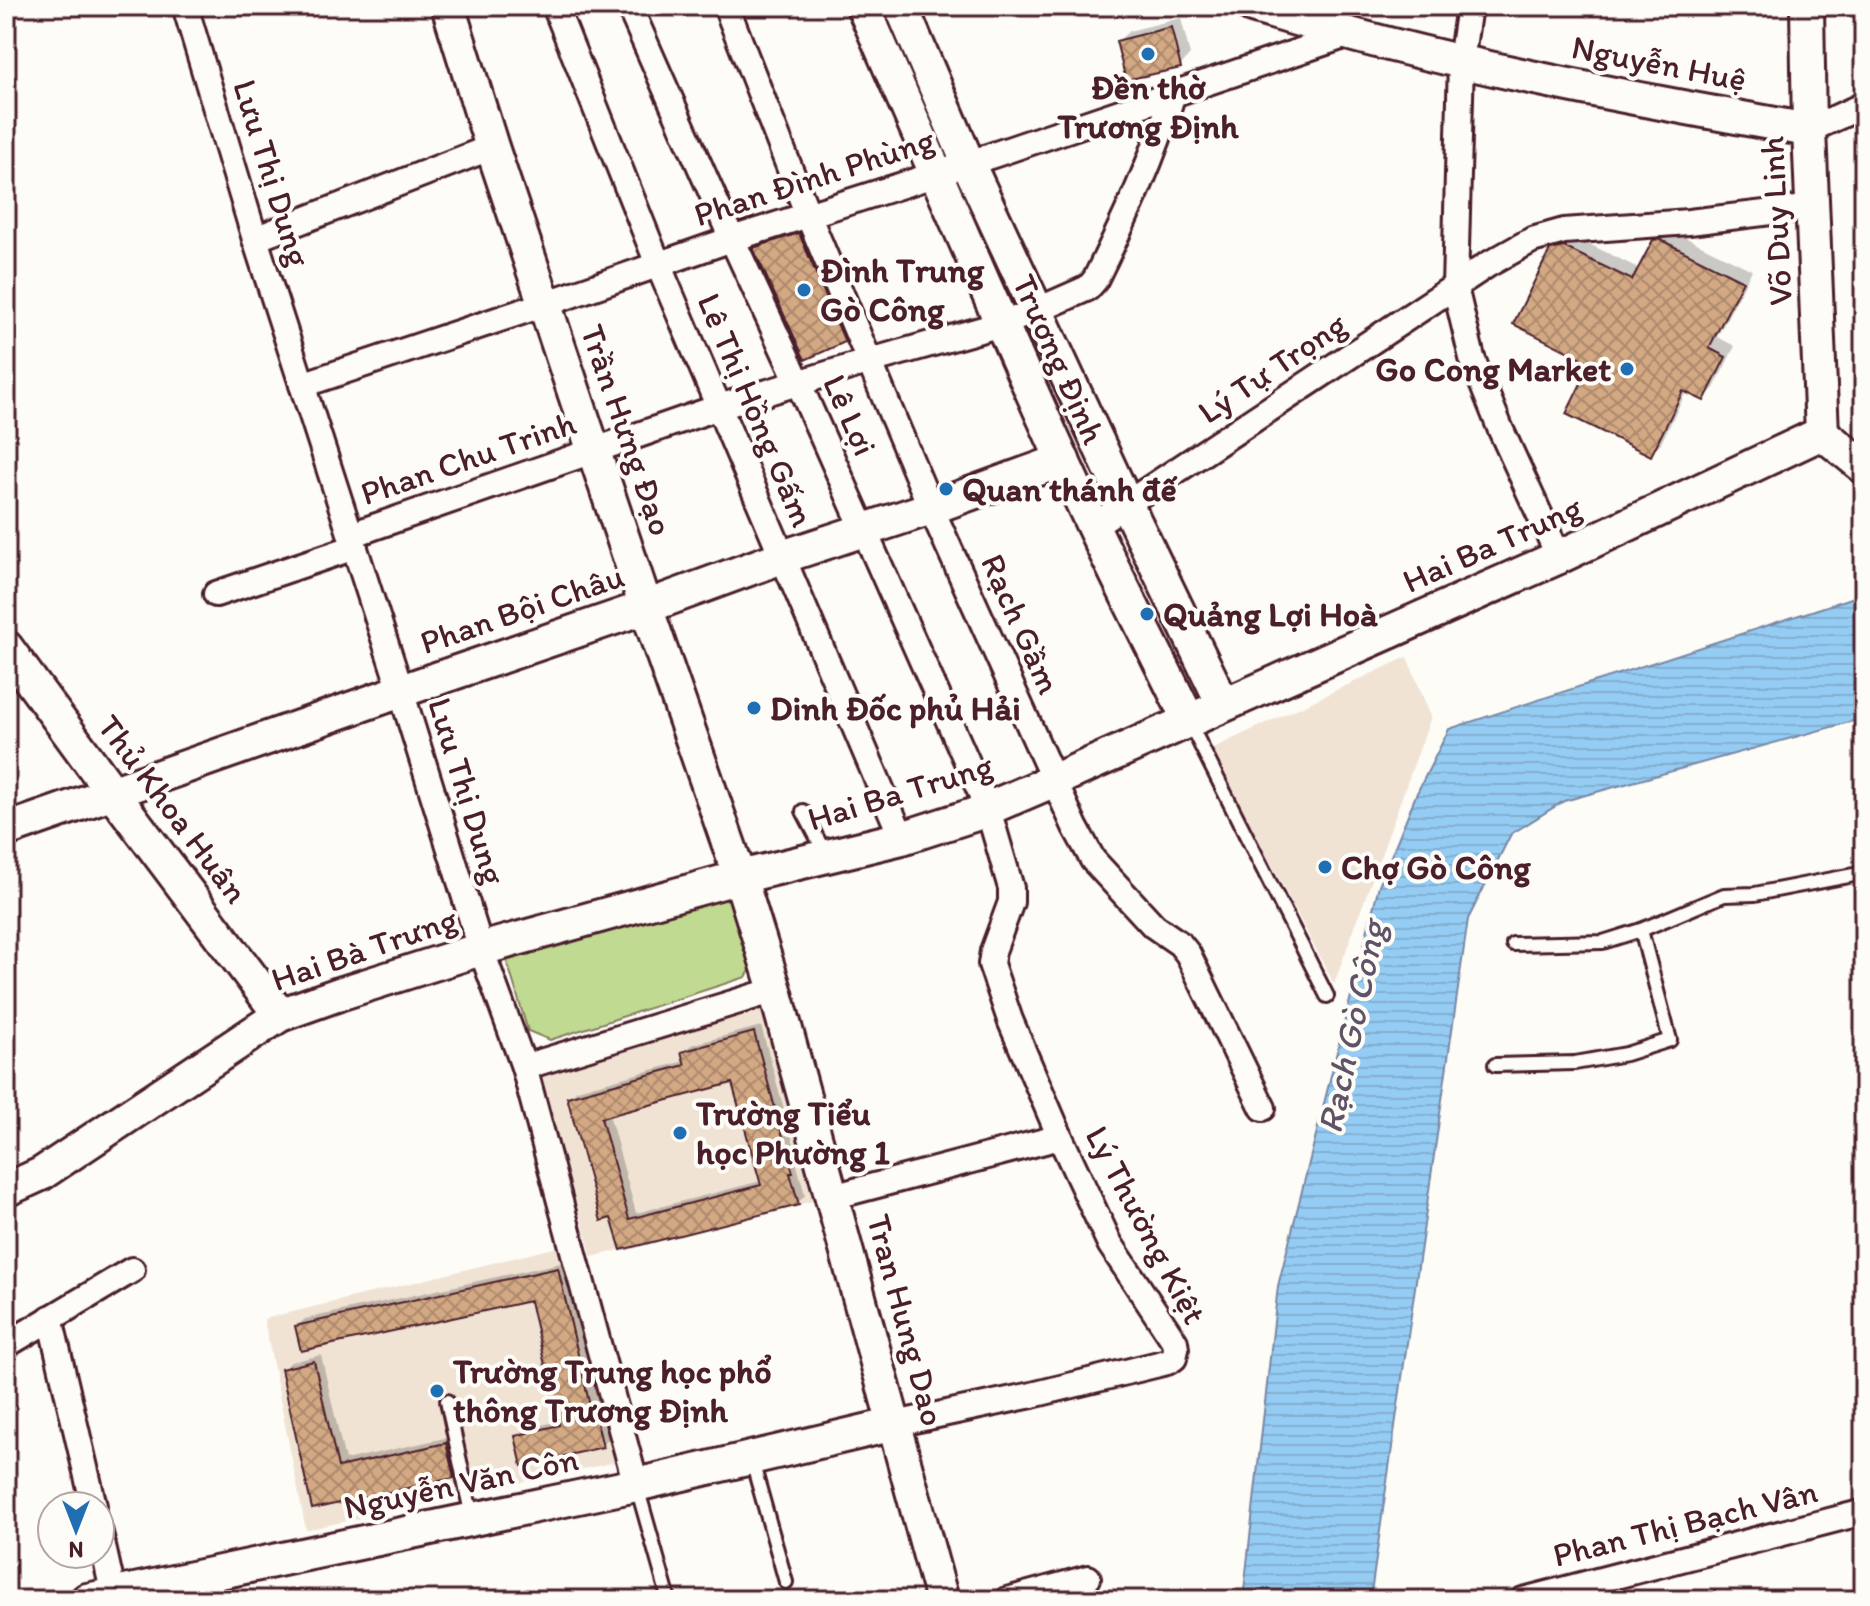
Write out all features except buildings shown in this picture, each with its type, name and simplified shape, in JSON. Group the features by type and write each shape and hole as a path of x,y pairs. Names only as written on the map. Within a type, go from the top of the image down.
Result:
{"street":[{"name":"Lưu Thị Dung","path":"185,6 255,239 481,949 524,1067 636,1485"},
{"name":"Trần Hưng Đạo","path":"448,6 646,607 740,877"},
{"name":"Lê Thị Hồng Gấm","path":"555,6 658,264 902,838"},
{"name":"Lê Lợi","path":"629,6 988,809"},
{"name":"Rạch Gầm","path":"726,6 808,215 931,508 1075,827 1093,860 1154,926 1180,944 1188,954 1263,1108"},
{"name":"Trương Định","path":"863,6 1001,324 1093,526 1189,721"},
{"name":"Trương Định","path":"901,6 968,163 1223,704"},
{"name":"Nguyễn Huệ","path":"1252,6 1347,35 1461,61 1624,97 1809,130"},
{"path":"1469,6 1461,61 1455,287 1472,358 1559,557"},
{"name":"Võ Duy Linh","path":"1807,6 1822,433"},
{"name":"Phan Đình Phùng","path":"302,385 1347,35"},
{"name":"Phan Chu Trinh","path":"216,594 594,449 719,407 1001,324 1088,288 1125,219 1160,137 1173,93"},
{"path":"1809,130 1864,105"},
{"path":"255,239 492,147"},
{"name":"Lý Tự Trọng","path":"1093,526 1487,265 1532,240 1564,231 1689,222 1814,207"},
{"path":"1822,433 1859,463"},
{"name":"Hai Ba Trung","path":"740,877 902,838 988,809 1559,557 1822,433"},
{"name":"Phan Bội Châu","path":"6,830 1063,460"},
{"name":"Thủ Khoa Huân","path":"6,647 280,1015"},
{"name":"Lý Thường Kiệt","path":"895,1424 1167,1362 1174,1358 1176,1349 1170,1331 1110,1244 1010,1020 991,964 1011,902 1011,888 988,809"},
{"name":"Hai Bà Trưng","path":"8,1184 41,1174 61,1162 280,1015 481,949 740,877"},
{"name":"Tran Hung Dao","path":"740,877 775,990 942,1600"},
{"path":"524,1067 775,990"},
{"path":"832,1197 1060,1137"},
{"path":"6,1345 132,1270"},
{"path":"50,1318 90,1490"},
{"name":"Nguyễn Văn Côn","path":"101,1598 636,1485 895,1424"},
{"name":"Phan Thị Bạch Vân","path":"1523,1600 1864,1512"},
{"path":"101,1570 101,1598"},
{"path":"1007,1600 1088,1578"}],"lane":[{"name":"Trương Định","path":"1189,721 1327,996"},
{"path":"803,811 827,856"},
{"path":"1513,944 1603,942 1641,930 1724,895 1755,894 1864,873"},
{"path":"1495,1065 1575,1063 1626,1054 1670,1040 1641,930"},
{"path":"447,1401 472,1520"},
{"path":"751,1458 786,1582"},
{"name":"Lưu Thị Dung","path":"636,1485 669,1600"}],"shaded area":[{"name":"Chợ Gò Công","path":"1407,657 1431,717 1334,984 1211,749"},
{"name":"Trường Tiểu học Phường 1","path":"763,993 821,1199 592,1257 538,1066"},
{"name":"Trường Trung học phổ thông Trương Định","path":"558,1247 615,1462 306,1530 264,1319"}],"green space":[{"path":"737,892 756,961 746,977 550,1040 528,1031 506,958"}],"water":[{"name":"Rạch Gò Công","path":"1864,594 1864,718 1564,801 1511,834 1468,919 1370,1600 1243,1600 1278,1286 1379,885 1416,795 1449,729"}],"place":[{"name":"Đền thờ Trương Định","path":"1148,54"},
{"name":"Đình Trung Gò Công","path":"804,290"},
{"name":"Go Cong Market","path":"1627,369"},
{"name":"Quan thánh đế","path":"946,489"},
{"name":"Quảng Lợi Hoà","path":"1147,614"},
{"name":"Dinh Đốc phủ Hải","path":"754,708"},
{"name":"Chợ Gò Công","path":"1325,867"},
{"name":"Trường Tiểu học Phường 1","path":"680,1133"},
{"name":"Trường Trung học phổ thông Trương Định","path":"437,1391"}]}
